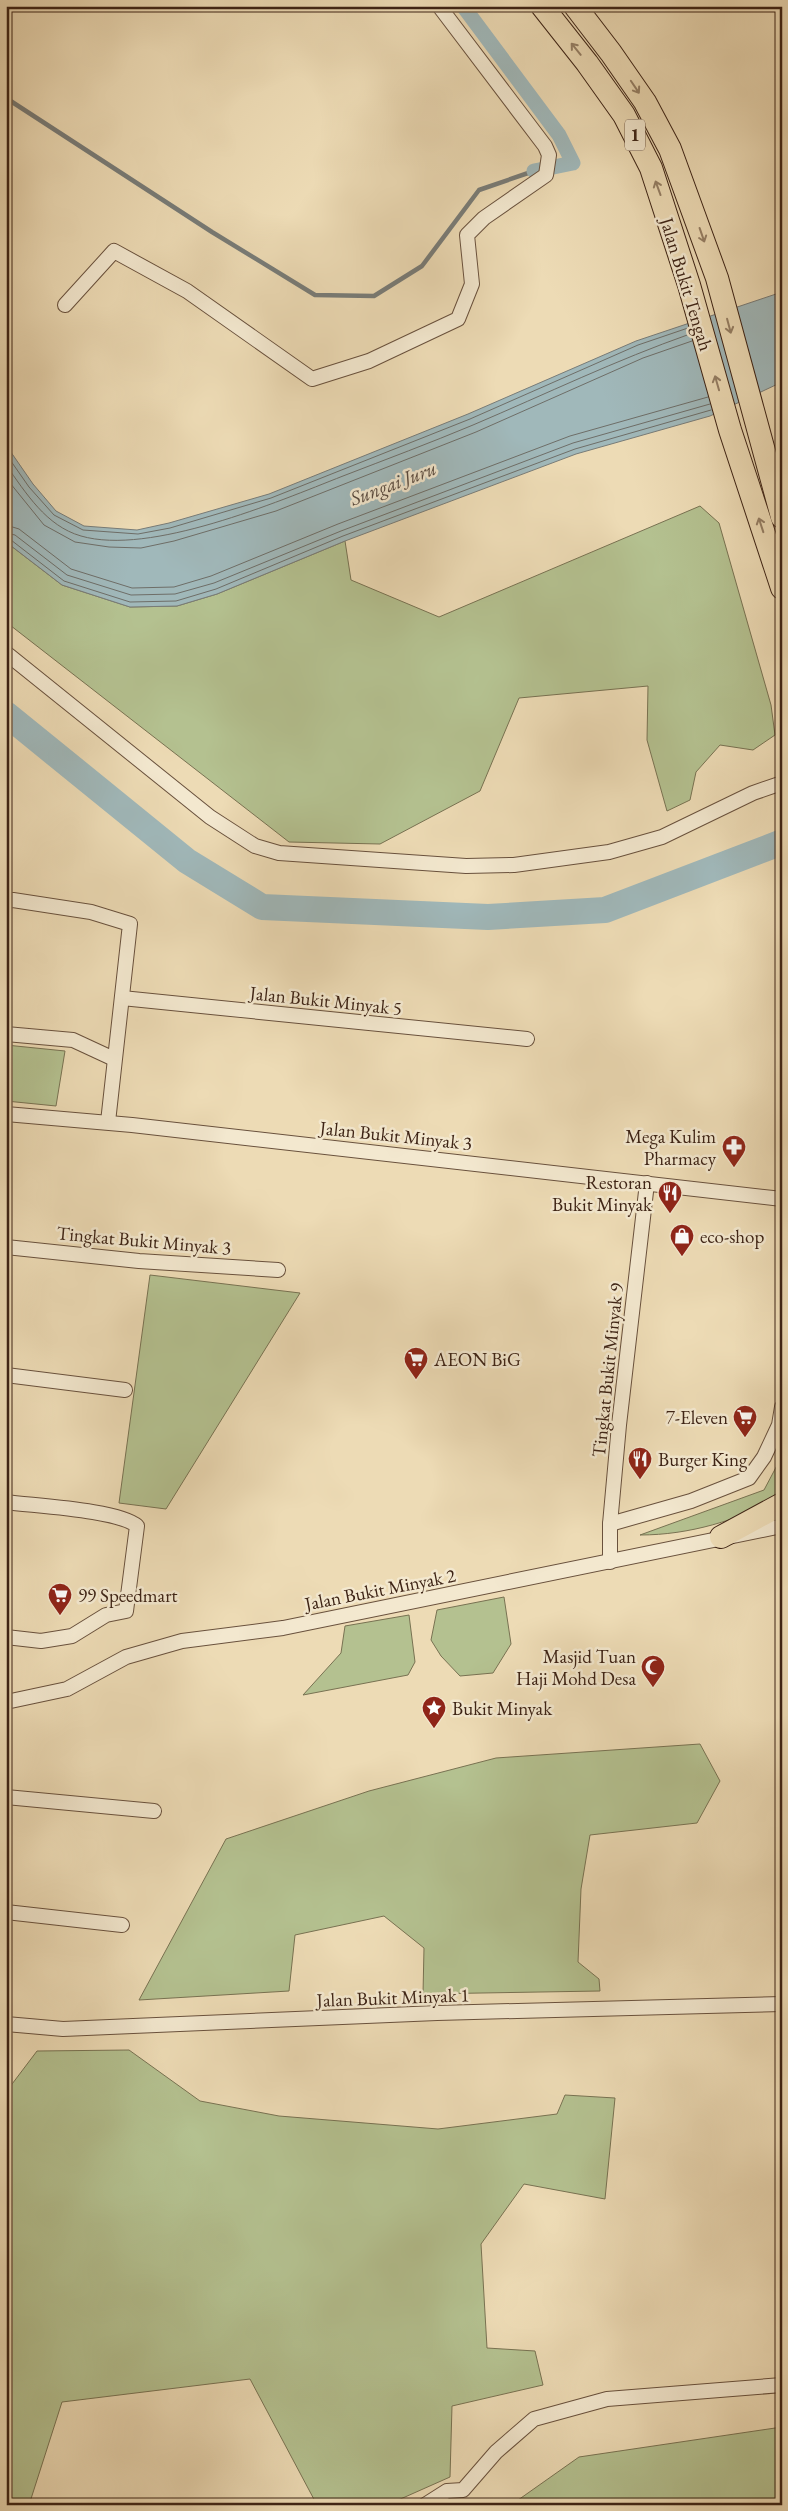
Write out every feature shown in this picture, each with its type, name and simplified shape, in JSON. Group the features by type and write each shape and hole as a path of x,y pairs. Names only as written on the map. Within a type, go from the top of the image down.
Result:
{"highway":[{"name":"Jalan Bukit Tengah","path":"542,6 587,63 624,115 639,143 660,194 730,430 782,588"},
{"name":"Jalan Bukit Tengah","path":"575,6 645,102 670,149 717,278 754,420 782,517"},
{"path":"720,1537 782,1504"}],"street":[{"path":"66,305 114,251 187,290 312,379 369,361 458,319 472,284 467,235 484,218 547,169 549,154 545,146 439,6"},
{"path":"6,653 210,817 255,846 279,853 466,866 514,865 609,852 662,837 753,793 782,783"},
{"path":"6,901 14,900 91,912 130,924 108,1122"},
{"name":"Jalan Bukit Minyak 5","path":"122,998 527,1039"},
{"path":"6,1034 73,1040 114,1059"},
{"name":"Jalan Bukit Minyak 3","path":"6,1114 108,1122 782,1199"},
{"name":"Tingkat Bukit Minyak 9","path":"610,1562 610,1524 619,1426 647,1183"},
{"name":"Tingkat Bukit Minyak 3","path":"6,1247 139,1261 278,1270"},
{"path":"6,1375 125,1390"},
{"path":"610,1524 691,1501 749,1478 764,1457 779,1425 782,1407"},
{"path":"6,1502 111,1515 130,1520 137,1526 126,1610 106,1615 72,1636 41,1641 6,1637"},
{"name":"Jalan Bukit Minyak 2","path":"6,1702 67,1689 126,1657 182,1642 283,1628 610,1562 720,1537 777,1528"},
{"path":"6,1797 154,1811"},
{"path":"6,1912 122,1926"},
{"name":"Jalan Bukit Minyak 1","path":"6,2024 63,2029 437,2013 782,2004"},
{"path":"459,2505 463,2490 496,2452 534,2419 608,2399 782,2385"},
{"path":"425,2505 446,2491 463,2490"}],"green space":[{"path":"700,506 719,523 771,705 775,735 753,750 720,745 696,772 690,800 667,811 647,740 648,686 519,698 480,791 380,844 289,842 6,622 6,542 62,585 130,607 177,606 217,594 345,541 351,580 439,617"},
{"path":"6,1045 65,1051 56,1106 6,1101"},
{"path":"150,1275 300,1293 166,1509 119,1503"},
{"path":"782,1456 782,1498 748,1513 713,1525 677,1532 640,1535 764,1490"},
{"path":"504,1597 511,1644 493,1673 460,1676 441,1656 431,1640 437,1610"},
{"path":"409,1615 415,1662 408,1675 303,1695 341,1653 345,1626"},
{"path":"700,1744 720,1781 697,1823 590,1835 581,1889 578,1962 599,1979 600,1991 423,1994 424,1948 384,1916 295,1935 289,1991 139,2000 226,1839 369,1791 496,1758"},
{"path":"129,2050 200,2101 279,2116 438,2129 557,2114 565,2095 615,2098 605,2199 524,2184 481,2244 487,2348 535,2351 543,2385 452,2406 450,2477 387,2505 317,2505 250,2379 62,2402 29,2505 6,2505 6,2092 37,2051"},
{"path":"782,2427 782,2505 511,2505 579,2457"}],"water":[{"name":"Sungai Juru","path":"782,292 782,382 710,416 576,454 345,541 217,594 177,606 130,607 62,585 6,542 6,445 33,484 56,511 84,526 137,530 169,523 269,494 468,414 636,341"}],"waterway":[{"path":"463,6 559,135 573,163 534,171"},
{"path":"6,98 212,232 315,295 374,296 422,266 479,190 534,171"},
{"path":"6,714 187,861 262,907 488,917 605,910 780,843"}],"place":[{"name":"Mega Kulim Pharmacy","path":"734,1168"},
{"name":"Restoran Bukit Minyak","path":"670,1214"},
{"name":"eco-shop","path":"682,1257"},
{"name":"AEON BiG","path":"416,1380"},
{"name":"7-Eleven","path":"745,1438"},
{"name":"Burger King","path":"640,1480"},
{"name":"99 Speedmart","path":"60,1616"},
{"name":"Masjid Tuan Haji Mohd Desa","path":"653,1688"},
{"name":"Bukit Minyak","path":"434,1729"}]}
